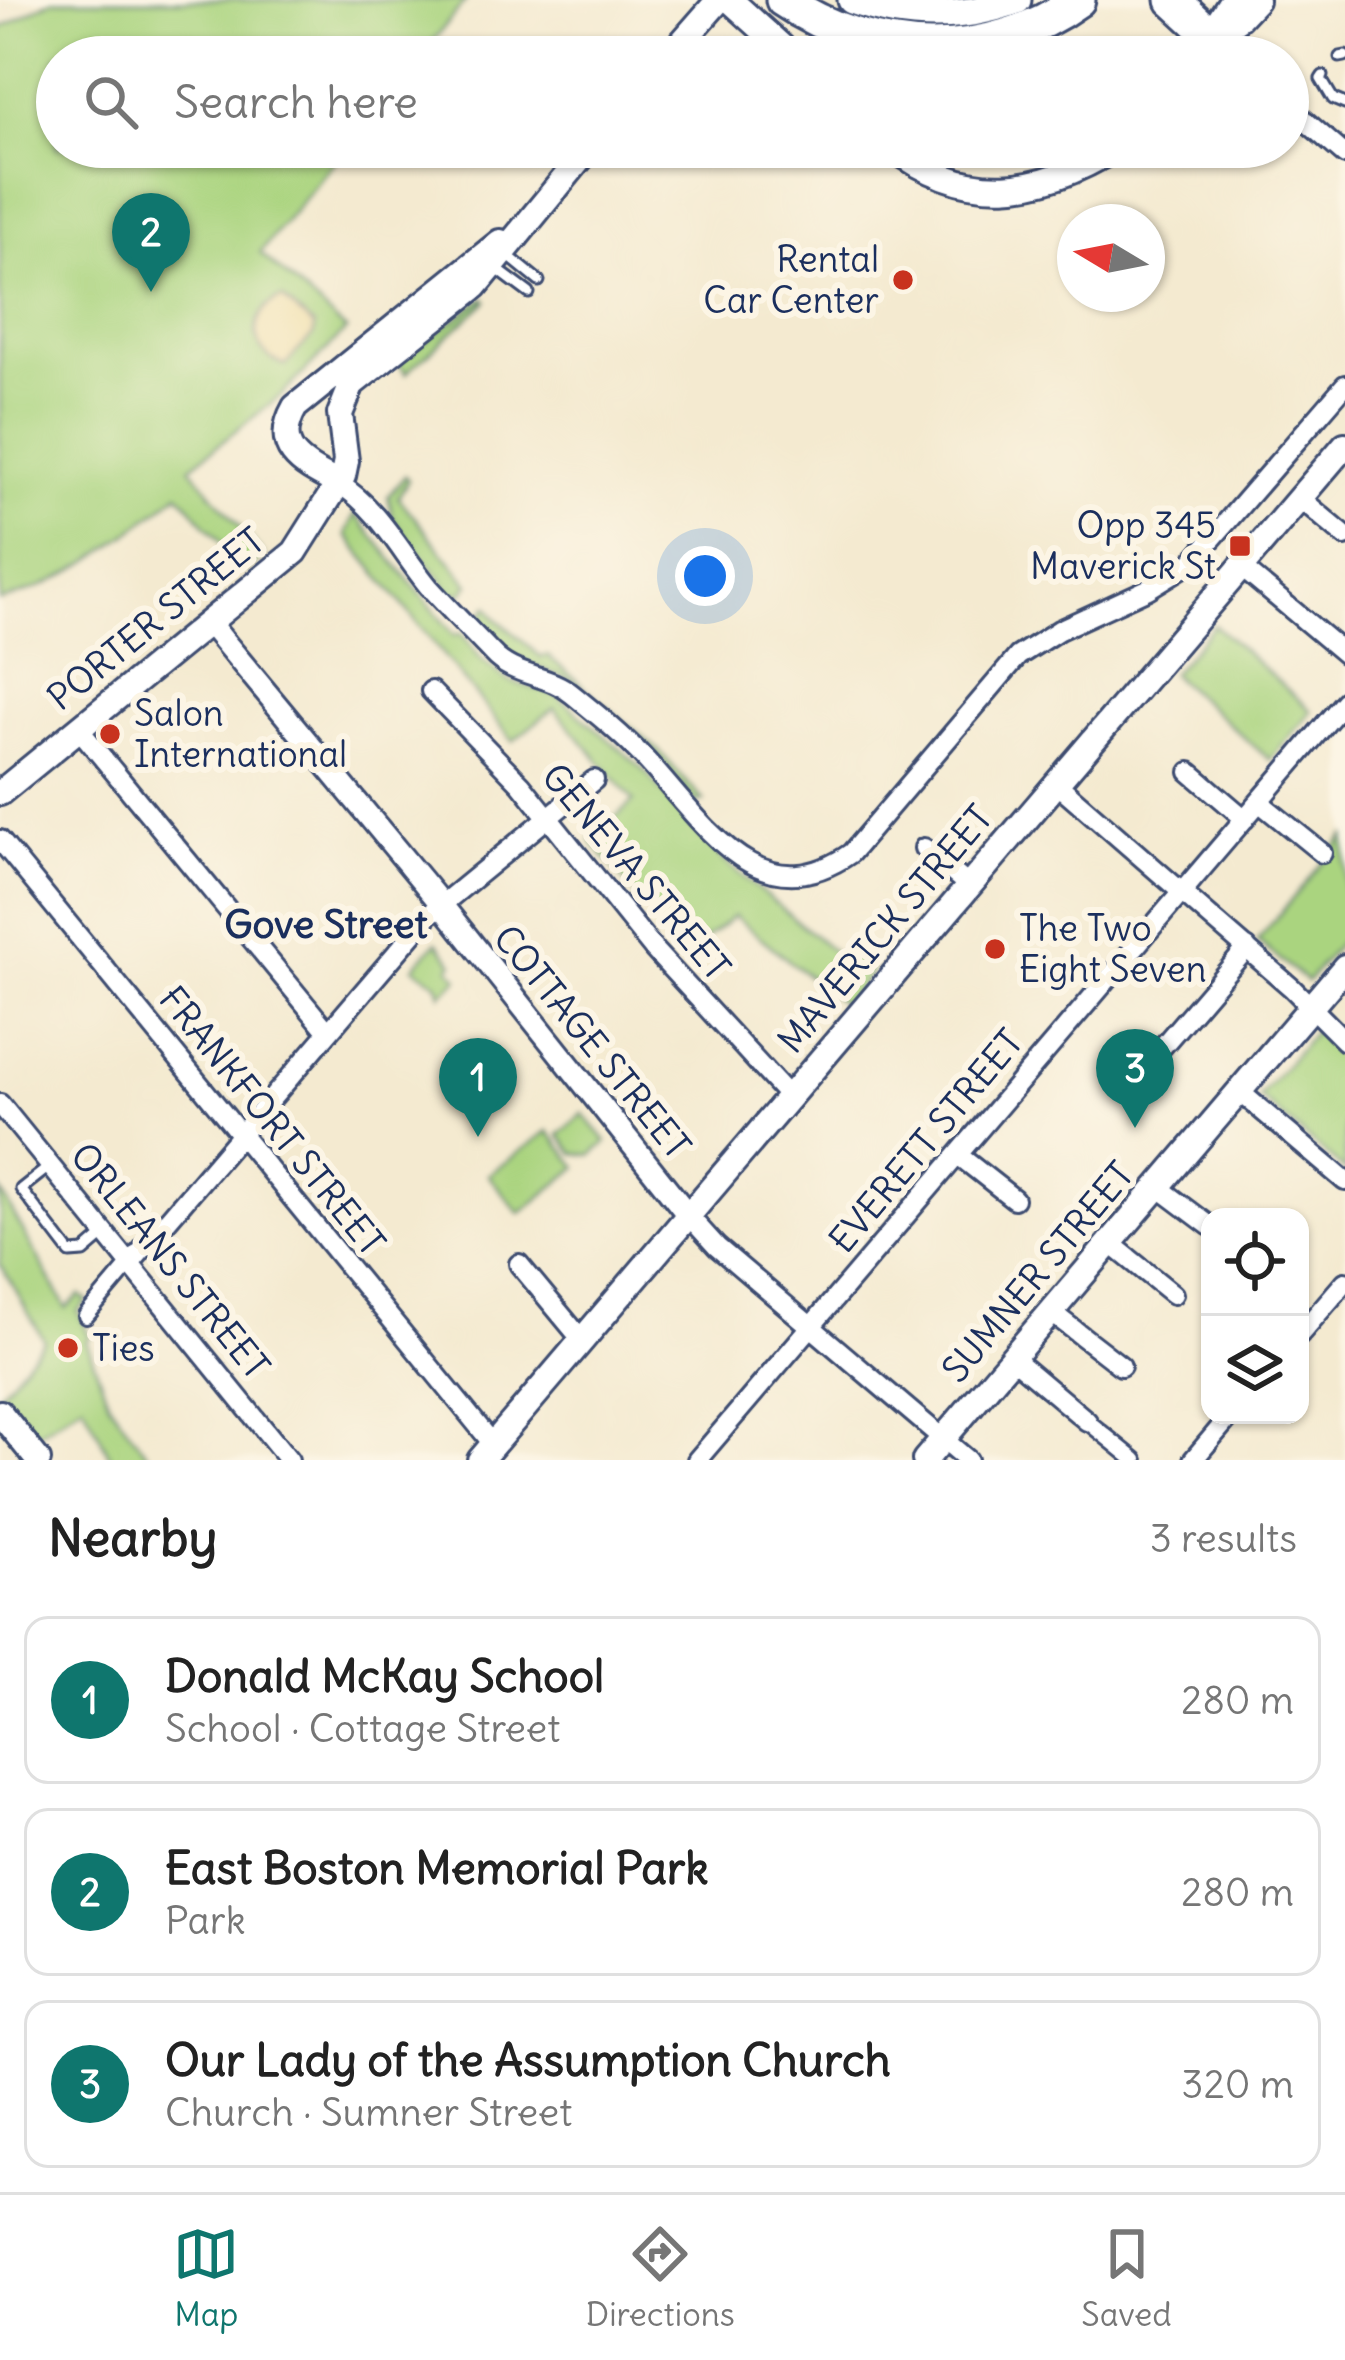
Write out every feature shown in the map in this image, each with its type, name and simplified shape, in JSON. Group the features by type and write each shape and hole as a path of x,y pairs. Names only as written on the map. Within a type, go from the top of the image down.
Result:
{"highway":[{"path":"783,0 862,36"},
{"path":"1008,36 1046,21 1078,0"},
{"path":"1173,0 1202,36"}],"main road":[{"path":"687,36 719,0"},
{"path":"730,0 770,36"},
{"path":"852,0 900,13 937,16 974,13 1017,0"},
{"path":"1218,36 1232,0"},
{"path":"1224,36 1256,0"},
{"path":"529,218 301,401 285,433 288,446 301,462 339,484 346,461 340,414 352,384 466,295 572,168"},
{"path":"927,168 962,182 1012,187 1060,178 1078,168"},
{"path":"301,462 327,462 341,437"},
{"name":"MAVERICK STREET","path":"486,1452 1345,445"},
{"name":"PORTER STREET","path":"0,794 208,622 274,579 339,484"},
{"name":"SUMNER STREET","path":"925,1460 1345,967"},
{"path":"4,1426 38,1460"}],"street":[{"path":"1309,124 1345,155"},
{"path":"339,484 367,506 428,586 500,661 563,687 620,733 722,845 764,870 800,877 851,853 1018,656 1158,584 1197,558 1345,385"},
{"path":"1300,498 1345,536"},
{"path":"1241,567 1345,654"},
{"name":"COTTAGE STREET","path":"208,622 441,904 688,1215 717,1246 968,1460"},
{"name":"GENEVA STREET","path":"431,691 548,816 656,951 789,1096"},
{"name":"EVERETT STREET","path":"698,1460 1345,701"},
{"path":"79,729 328,1032"},
{"path":"1190,772 1245,819"},
{"path":"86,1316 441,904 593,780"},
{"path":"1056,784 1246,948 1345,1041"},
{"path":"1259,802 1322,853"},
{"name":"FRANKFORT STREET","path":"0,840 241,1134 486,1452"},
{"path":"924,848 969,886"},
{"path":"1162,1047 1246,948"},
{"path":"1239,1091 1345,1181"},
{"name":"ORLEANS STREET","path":"0,1105 289,1460"},
{"path":"958,1155 1015,1199"},
{"path":"1158,1187 1201,1219"},
{"path":"1110,1243 1173,1294"},
{"path":"519,1264 582,1340"},
{"path":"1309,1324 1345,1282"},
{"path":"1051,1312 1121,1366"},
{"path":"1012,1358 1136,1460"},
{"path":"1192,1460 1223,1424"}],"lane":[{"path":"1323,76 1345,104"},
{"path":"499,260 539,280"},
{"path":"499,260 529,293"},
{"path":"50,1166 21,1189 70,1252 84,1252 106,1234"}],"green space":[{"path":"52,0 466,0 437,36 36,36 36,168 329,168 260,253 346,330 283,394 190,467 264,556 245,571 179,493 74,570 0,601 0,29"},
{"path":"484,298 487,301 406,373 397,362"},
{"path":"405,476 408,480 398,497 469,584 462,594 451,592 393,519 388,496"},
{"path":"355,514 455,636 461,633 482,660 508,681 557,695 640,766 724,861 840,957 856,956 872,971 845,1006 734,916 685,955 590,840 634,801 554,708 513,741 346,535"},
{"path":"488,606 542,658 547,655 658,750 704,801 696,803 651,751 568,679 505,655 476,622"},
{"path":"1214,625 1312,711 1270,760 1171,674"},
{"path":"1345,836 1345,936 1307,982 1257,941"},
{"path":"437,942 459,978 441,994 438,984 414,967"},
{"path":"1318,1027 1345,1051 1345,1171 1259,1097"},
{"path":"583,1114 607,1142 592,1155 574,1153 559,1135"},
{"path":"548,1131 578,1167 520,1214 488,1175"},
{"path":"0,1190 66,1308 80,1295 87,1301 78,1311 109,1402 151,1460 112,1460 83,1403 31,1433 0,1393 44,1340 0,1263"}],"sand":[{"path":"282,298 314,326 314,334 285,365 264,352 256,333 262,313"}],"place":[{"name":"Rental Car Center","path":"903,280"},
{"name":"East Boston Memorial Park","path":"151,292"},
{"name":"Opp 345 Maverick St","path":"1240,546"},
{"name":"Salon International","path":"110,734"},
{"name":"The Two Eight Seven","path":"995,949"},
{"name":"Our Lady of the Assumption Church","path":"1135,1128"},
{"name":"Donald McKay School","path":"478,1137"},
{"name":"Ties","path":"68,1348"}],"district":[{"name":"Gove Street","path":"326,924"}]}
